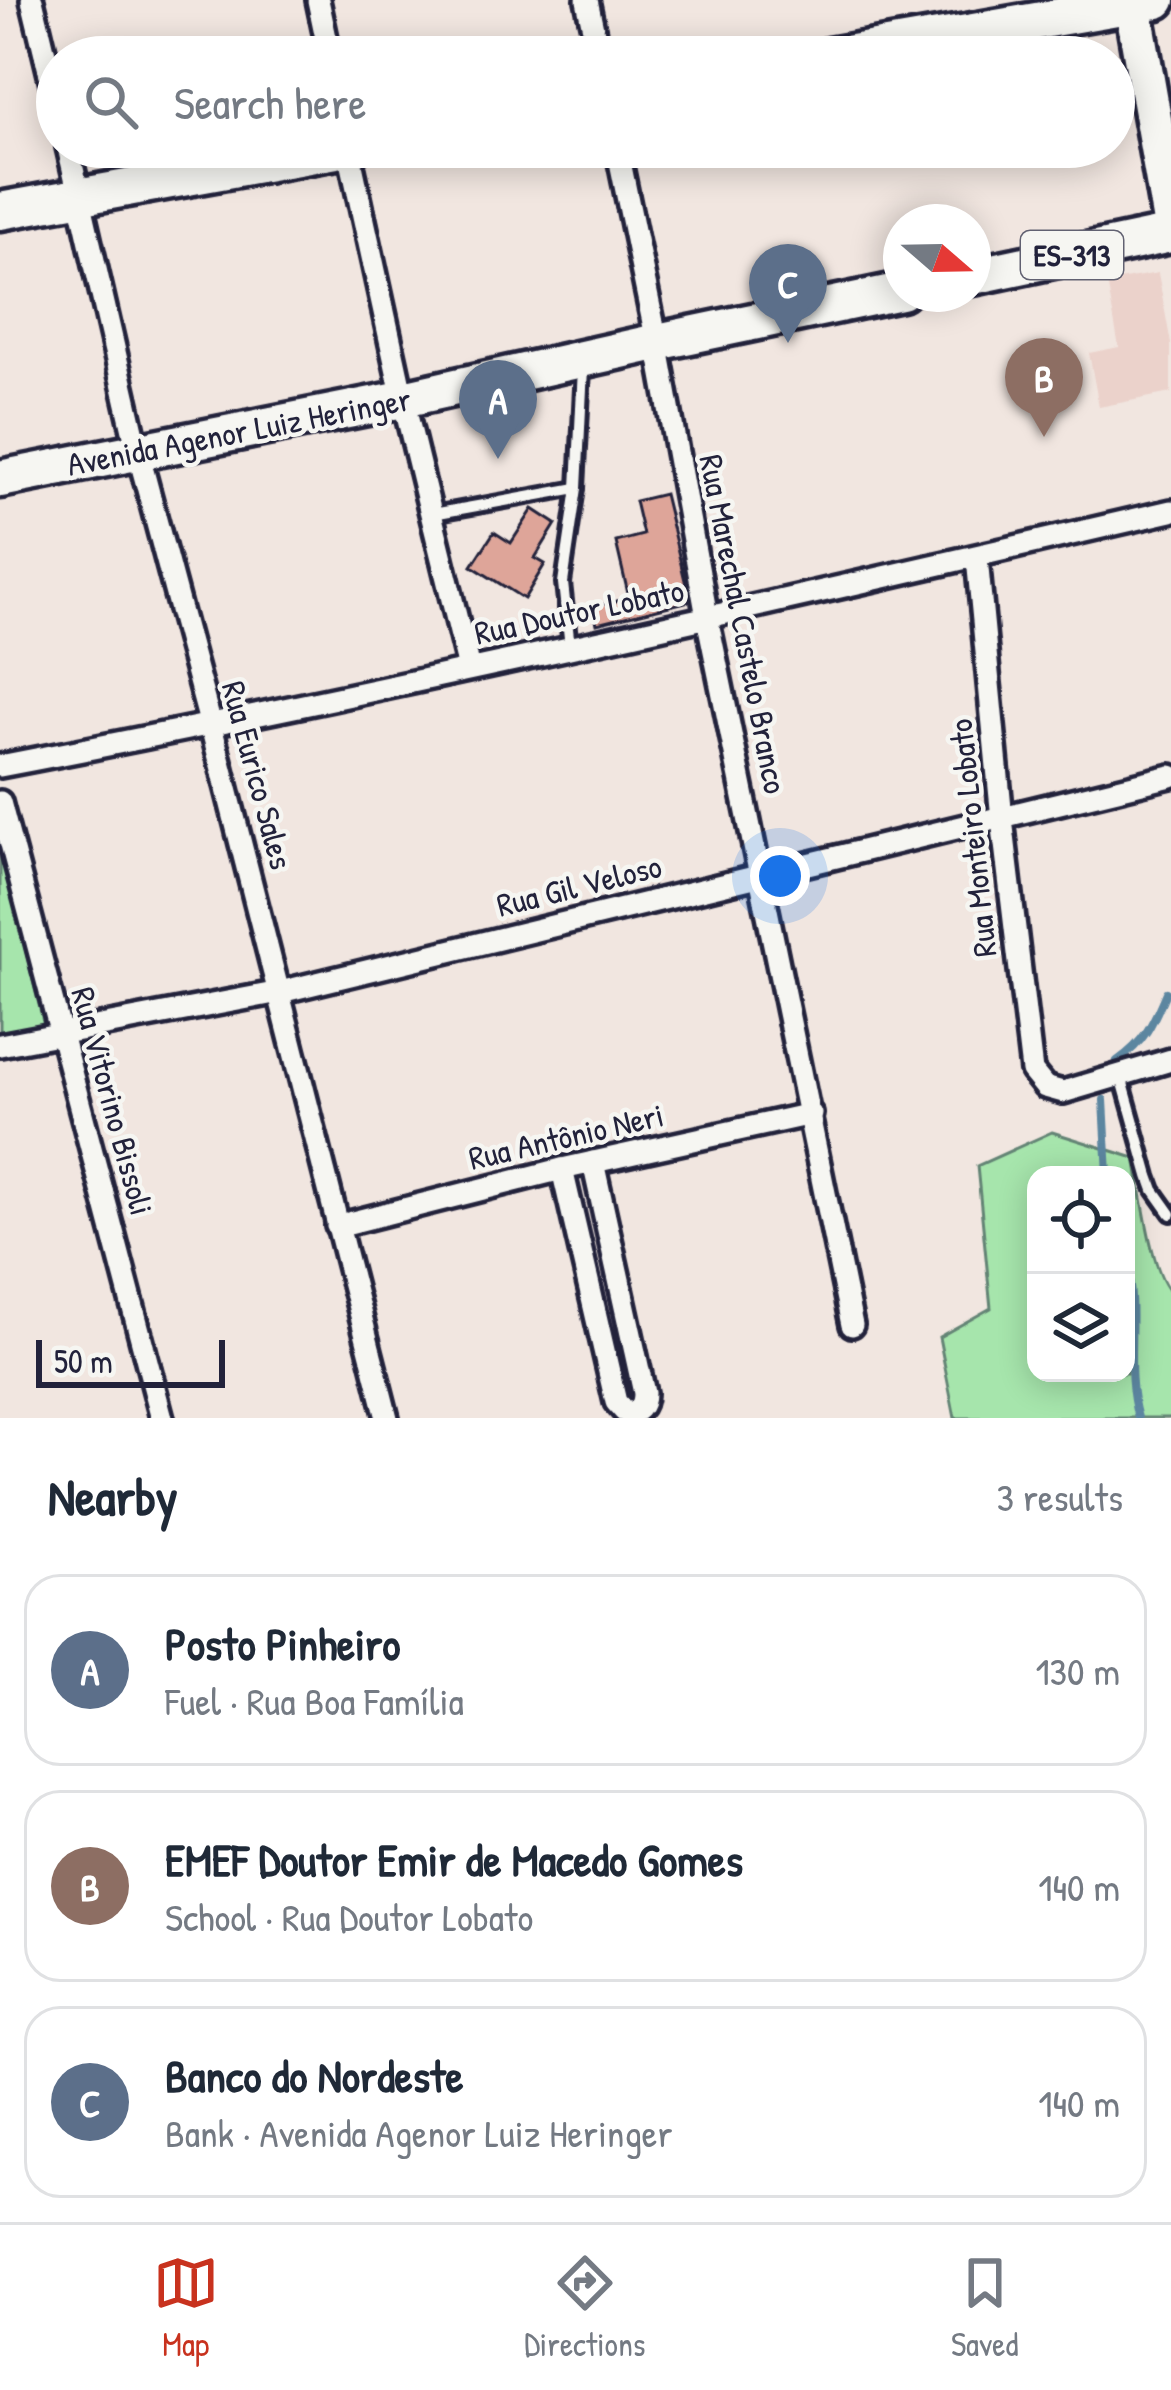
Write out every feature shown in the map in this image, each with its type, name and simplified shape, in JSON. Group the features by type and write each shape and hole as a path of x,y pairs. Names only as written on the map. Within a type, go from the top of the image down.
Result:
{"main road":[{"path":"947,36 1139,2 1171,222"},
{"path":"0,211 239,168"},
{"name":"ES-313","path":"991,272 1171,234"},
{"name":"Avenida Agenor Luiz Heringer","path":"0,479 403,399 883,295"}],"street":[{"path":"32,0 41,36"},
{"path":"318,0 326,36"},
{"path":"587,0 594,36"},
{"name":"Rua Eurico Sales","path":"73,168 138,452 387,1418"},
{"path":"354,168 403,399 469,669"},
{"name":"Rua Marechal Castelo Branco","path":"621,168 852,1325"},
{"name":"Rua Doutor Lobato","path":"0,766 211,726 1171,511"},
{"name":"Rua Monteiro Lobato","path":"977,557 1032,1071 1045,1087 1063,1092 1121,1076"},
{"name":"Rua Gil Veloso","path":"0,1045 280,992 1171,776"},
{"name":"Rua Vitorino Bissoli","path":"0,802 162,1418"},
{"path":"1121,1076 1171,1060"},
{"name":"Rua Antônio Neri","path":"337,1226 562,1169 811,1114"},
{"path":"562,1169 616,1402 630,1413 642,1407 644,1393 593,1162"}],"lane":[{"path":"570,647 563,583 577,488 583,358"},
{"path":"431,514 577,488"},
{"path":"1121,1076 1154,1190 1171,1214"}],"shaded area":[{"path":"1158,273 1171,344 1171,393 1099,407 1089,353 1119,347 1107,282"}],"green space":[{"path":"0,848 44,1025 0,1033"},
{"path":"1052,1132 1135,1158 1152,1250 1171,1292 1171,1418 955,1418 939,1337 991,1308 977,1166"}],"building":[{"path":"664,494 690,601 597,624 593,607 629,598 616,542 643,535 635,501"},
{"path":"533,509 556,524 535,558 545,564 524,599 472,566 494,532 511,543"}],"waterway":[{"path":"1117,1061 1147,1031 1166,992"},
{"path":"1104,1100 1108,1166"},
{"path":"1128,1274 1138,1418"}],"place":[{"name":"Banco do Nordeste","path":"788,343"},
{"name":"EMEF Doutor Emir de Macedo Gomes","path":"1044,437"},
{"name":"Posto Pinheiro","path":"498,459"}]}
